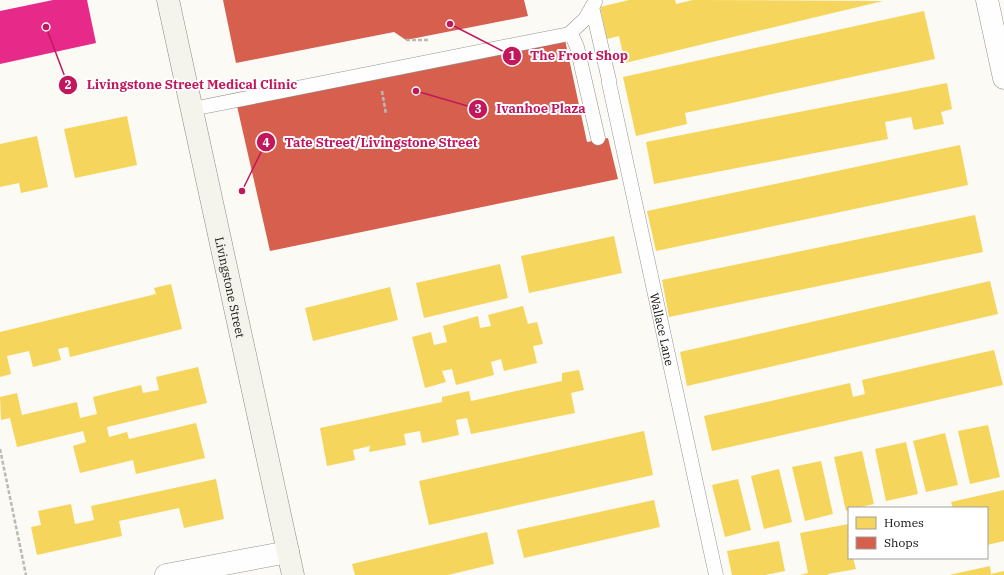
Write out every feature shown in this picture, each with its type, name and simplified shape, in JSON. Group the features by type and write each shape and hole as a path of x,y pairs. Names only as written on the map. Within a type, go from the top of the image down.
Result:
{"main road":[{"name":"Livingstone Street","path":"168,0 293,575"}],"street":[{"path":"987,0 1004,78"},
{"path":"166,575 288,552"}],"lane":[{"path":"192,109 569,34 585,19 594,3"},
{"name":"Wallace Lane","path":"594,3 609,81 716,575"},
{"path":"569,34 573,38 577,47 598,138"}],"path":[{"path":"0,449 26,575"}],"building: Homes":[{"path":"629,0 675,0 676,4 693,0 883,1 625,63 619,36 607,39 600,7"},
{"path":"924,11 935,59 685,113 687,124 636,136 623,77"},
{"path":"947,83 952,109 941,112 944,124 914,130 911,117 885,122 888,139 654,184 646,142"},
{"path":"127,116 137,165 75,178 64,129"},
{"path":"37,136 48,187 21,193 19,183 0,187 0,144"},
{"path":"960,145 968,185 656,251 647,211"},
{"path":"975,215 983,252 669,317 662,280"},
{"path":"614,236 622,273 529,293 521,256"},
{"path":"500,264 508,298 424,318 416,283"},
{"path":"990,281 998,314 687,386 680,352"},
{"path":"171,284 182,329 70,357 68,347 58,349 61,360 33,367 29,351 7,356 11,374 0,377 0,332 156,294 154,288"},
{"path":"390,287 398,320 313,341 305,308"},
{"path":"523,306 528,324 537,322 543,344 533,346 537,363 504,371 501,359 491,362 494,375 456,385 452,369 442,371 446,382 425,388 412,337 431,332 434,345 447,342 443,326 478,316 480,328 491,326 488,315"},
{"path":"994,350 1003,385 712,451 704,416 850,383 853,397 865,394 862,380"},
{"path":"198,367 207,403 107,427 109,437 127,432 129,439 196,423 205,458 136,474 133,460 80,473 73,446 86,442 83,431 17,447 10,418 1,420 0,397 17,393 22,415 77,402 80,418 97,414 93,397 141,385 143,393 159,390 156,377"},
{"path":"579,370 584,390 571,393 575,413 471,434 467,418 456,420 459,435 422,443 420,431 404,434 406,445 369,452 370,446 353,450 355,460 327,466 320,428 442,402 442,397 469,391 471,401 562,381 562,373"},
{"path":"988,425 1000,477 970,484 958,431"},
{"path":"644,431 653,475 429,525 419,481"},
{"path":"945,433 958,485 926,492 913,441"},
{"path":"906,442 918,494 886,501 875,449"},
{"path":"862,451 874,504 861,507 848,507 848,510 846,511 834,457"},
{"path":"821,461 833,514 805,521 792,467"},
{"path":"779,469 792,522 764,529 751,476"},
{"path":"216,479 224,519 184,528 179,508 119,521 122,536 37,555 31,527 41,525 38,511 71,504 75,524 94,520 91,506"},
{"path":"738,479 751,530 725,537 712,485"},
{"path":"1004,490 1004,541 988,545 988,507 953,507 951,502"},
{"path":"654,500 660,527 524,558 517,530"},
{"path":"848,524 848,559 853,559 856,569 828,575 800,575 808,573 800,533"},
{"path":"487,532 494,564 448,575 355,575 352,564"},
{"path":"779,541 785,571 765,575 732,575 727,551"},
{"path":"990,566 991,574 1004,571 1004,575 949,575"}],"building: Shops":[{"path":"223,0 524,0 528,16 406,40 394,32 236,63"},
{"path":"565,40 587,142 608,138 618,179 270,251 237,106"}],"building: Health":[{"path":"53,0 87,0 96,43 0,64 0,11"}],"place":[{"name":"The Froot Shop","path":"450,24"},
{"name":"Livingstone Street Medical Clinic","path":"46,27"},
{"name":"Ivanhoe Plaza","path":"416,91"},
{"name":"Tate Street/Livingstone Street","path":"242,191"}]}
